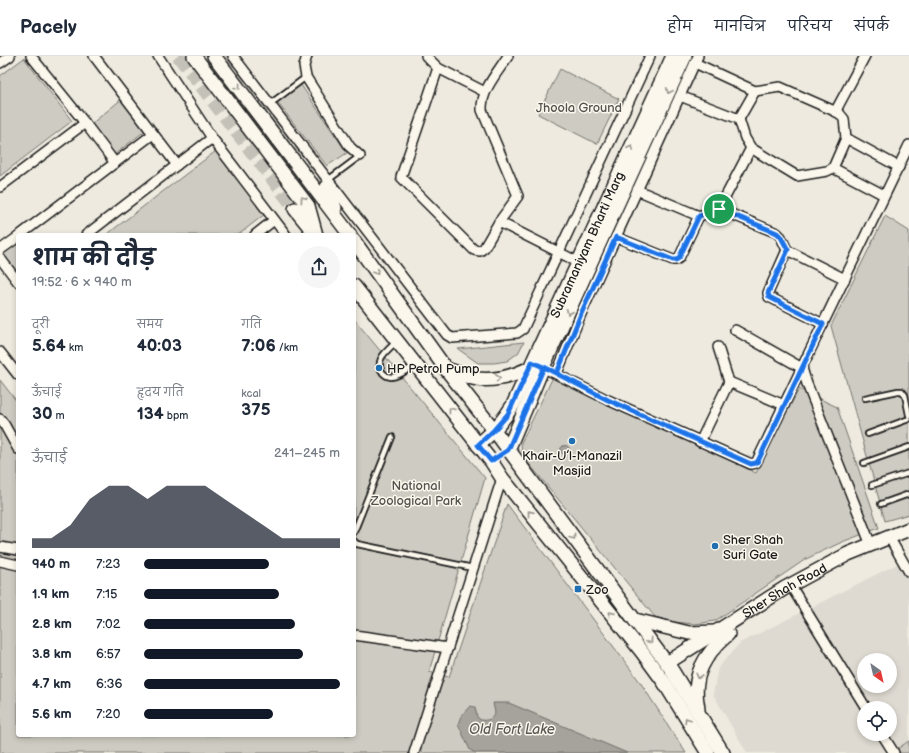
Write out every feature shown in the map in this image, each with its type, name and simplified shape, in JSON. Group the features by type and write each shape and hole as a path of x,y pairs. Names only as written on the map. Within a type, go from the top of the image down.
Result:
{"main road":[{"path":"194,56 308,206 315,233"},
{"path":"214,56 348,233"},
{"name":"Subramaniyam Bharti Marg","path":"508,450 535,365 578,262 673,56"},
{"name":"Subramaniyam Bharti Marg","path":"478,445 508,414 535,365 693,58"},
{"path":"327,183 340,222"},
{"path":"295,209 313,233"},
{"path":"356,244 446,370 494,430 669,666 724,753"},
{"path":"356,290 491,461 502,478 642,652 664,682 708,753"},
{"path":"446,370 477,379 490,379 517,375 535,365"},
{"path":"491,461 508,450"},
{"name":"Sher Shah Road","path":"722,633 785,588 848,554 909,529"},
{"name":"Sher Shah Road","path":"669,666 794,591 849,562 909,538"},
{"path":"635,620 689,633 722,633"},
{"path":"700,717 696,690 698,677 702,664 722,633"}],"street":[{"path":"0,63 10,56"},
{"path":"31,56 115,163"},
{"path":"94,56 177,165"},
{"path":"158,56 212,138 284,233"},
{"path":"233,56 327,183 449,337 520,332 523,330 650,56"},
{"path":"307,56 304,66 306,77 350,147 360,156"},
{"path":"426,56 438,68 485,92"},
{"path":"438,68 401,177 477,252 484,248 500,222 518,198 518,194 482,110 481,102 485,92 508,56"},
{"path":"836,112 865,56"},
{"path":"557,373 581,314 680,96 693,58 755,91 780,88 839,113 844,119 846,138 832,168 827,171 800,177 751,148 745,138 739,119 755,91"},
{"path":"680,96 739,119"},
{"path":"0,187 85,123"},
{"path":"23,233 153,134"},
{"path":"89,233 212,138"},
{"path":"846,138 898,166"},
{"path":"535,365 557,373 608,400 700,442 751,464 756,463 909,145"},
{"path":"719,209 751,148"},
{"path":"832,168 884,195"},
{"path":"638,190 699,216 719,209 777,233 788,250 845,279"},
{"path":"616,237 676,260 679,258 699,216"},
{"path":"258,233 274,220"},
{"path":"500,222 578,262"},
{"path":"0,250 16,238"},
{"path":"788,250 768,293 769,297 823,324"},
{"path":"0,258 16,279"},
{"path":"735,330 802,368 871,545"},
{"path":"700,442 729,382 718,347"},
{"path":"0,352 16,373"},
{"path":"729,382 784,405"},
{"path":"0,419 16,445"},
{"path":"414,753 502,478"},
{"path":"893,544 909,572"},
{"path":"0,547 16,550"},
{"path":"0,561 16,565"},
{"path":"794,591 862,701"},
{"path":"356,635 448,648"},
{"path":"886,741 894,753"}],"lane":[{"path":"270,104 306,77"},
{"path":"327,183 360,156"},
{"path":"397,341 380,360 379,365 384,373 387,376 392,377 416,365"},
{"path":"865,398 902,391 905,395 909,416"},
{"path":"868,434 909,419"},
{"path":"356,527 392,437"},
{"path":"864,463 909,447"},
{"path":"872,485 909,473"},
{"path":"881,504 909,494"},
{"path":"356,543 473,568"}],"shaded area":[{"path":"909,558 909,741 891,753 747,753 713,694 718,668 740,643"}],"green space":[{"path":"24,58 72,121 0,176 0,76"},
{"name":"Jhoola Ground","path":"560,69 619,99 597,144 538,114"},
{"path":"301,85 347,153 327,166 277,102"},
{"path":"123,98 147,129 114,155 90,125"},
{"path":"216,151 265,214 241,233 109,233"},
{"path":"885,216 909,231 909,514 885,521 831,326"},
{"path":"16,238 16,272 0,252"},
{"name":"National Zoological Park","path":"356,321 485,478 429,672 449,677 507,504 640,682 686,753 0,753 0,380 16,400 16,737 356,737"},
{"path":"524,342 518,353 507,361 494,363 478,363 458,349"},
{"path":"553,377 756,473 799,389 837,407 879,528 842,542 806,559 715,621 695,624 674,622 655,617 526,460 522,452 521,443"},
{"path":"909,741 909,753 891,753"}],"water":[{"path":"563,446 567,446 569,450 567,454 563,454 561,452 561,448"},
{"name":"Old Fort Lake","path":"493,703 509,703 627,753 476,753 470,750 458,724 461,716 470,706 475,707 477,717 481,720 490,719 495,713"}],"tunnel":[{"path":"178,56 295,209"},
{"path":"226,56 327,187"}],"place":[{"name":"HP Petrol Pump","path":"379,368"},
{"name":"Khair-U’l-Manazil Masjid","path":"572,441"},
{"name":"Sher Shah Suri Gate","path":"715,546"},
{"name":"Zoo","path":"578,589"}],"route":[{"path":"719,209 699,216 679,258 676,260 616,237 581,314 557,373 544,367 532,362 508,414 478,445 491,461 508,450 544,367 608,400 700,442 751,464 758,461 823,324 769,297 768,295 788,250 781,237 777,233 719,209"}]}
